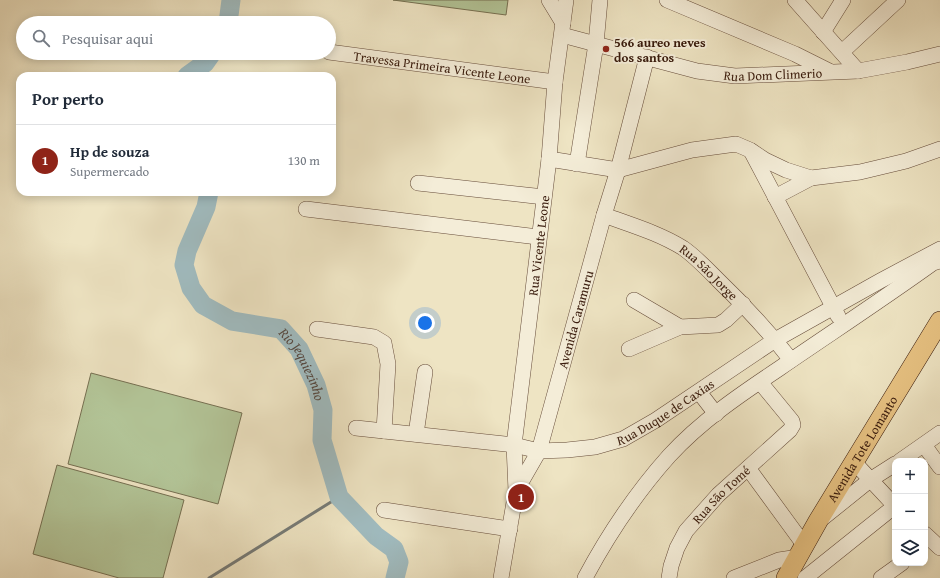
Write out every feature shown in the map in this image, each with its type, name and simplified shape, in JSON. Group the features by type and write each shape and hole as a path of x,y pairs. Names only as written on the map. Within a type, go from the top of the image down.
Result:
{"main road":[{"name":"Avenida Tote Lomanto","path":"786,578 818,521 940,321"}],"street":[{"path":"549,0 562,29"},
{"name":"Rua Vicente Leone","path":"516,491 514,445 538,237 549,159 555,82 566,0"},
{"path":"577,164 596,44 600,0"},
{"path":"667,0 801,57 831,72"},
{"path":"795,0 858,71"},
{"path":"823,32 843,0"},
{"path":"842,52 898,0"},
{"name":"Rua Dom Climerio","path":"562,29 596,44 697,71 735,76 858,71 940,54"},
{"name":"Travessa Primeira Vicente Leone","path":"336,53 555,82"},
{"name":"Avenida Caramuru","path":"501,578 516,491 539,450 604,215 618,170 647,57"},
{"path":"549,159 618,170 692,150 736,144 786,170 812,178"},
{"path":"775,196 812,178 867,170 906,161 940,149"},
{"path":"750,150 833,308 843,324"},
{"path":"418,183 544,197"},
{"path":"306,209 538,237"},
{"name":"Rua São Jorge","path":"604,215 668,239 684,249 706,267 743,304 791,360"},
{"name":"Rua Duque de Caxias","path":"356,428 514,445 539,450 568,450 595,447 623,439 699,392 775,340 880,281 936,257"},
{"name":"Rua Duque de Caxias","path":"584,578 604,544 642,489 669,456 697,429 791,360 843,324 877,303 936,257"},
{"path":"634,300 680,327"},
{"path":"629,349 680,327 718,325 726,320 743,304"},
{"path":"317,329 374,337 384,342 388,364 384,431"},
{"path":"416,434 425,372"},
{"name":"Rua São Tomé","path":"669,578 677,548 686,532 718,495 790,430 793,425 792,421 760,382"},
{"path":"699,392 716,414"},
{"path":"904,458 940,433"},
{"path":"924,445 940,468"},
{"path":"854,462 892,503"},
{"path":"818,521 870,480 892,466"},
{"path":"734,578 802,551 748,468"},
{"path":"805,578 892,508"},
{"path":"384,510 510,529"},
{"path":"882,578 898,566"}],"green space":[{"path":"393,0 508,0 506,15"},
{"path":"91,373 242,413 218,504 68,464"},
{"path":"57,465 184,500 163,578 119,578 33,554"}],"waterway":[{"name":"Rio Jequiezinho","path":"229,16 231,0"},
{"name":"Rio Jequiezinho","path":"193,72 207,60"},
{"name":"Rio Jequiezinho","path":"208,196 206,207 187,251 184,265 191,288 203,305 232,321 281,329 299,349 316,385 323,410 322,440 339,497 376,536 394,549 399,562 395,578"},
{"path":"209,578 339,497"}],"place":[{"name":"566 aureo neves dos santos","path":"606,49"},
{"name":"Hp de souza","path":"521,497"}]}
